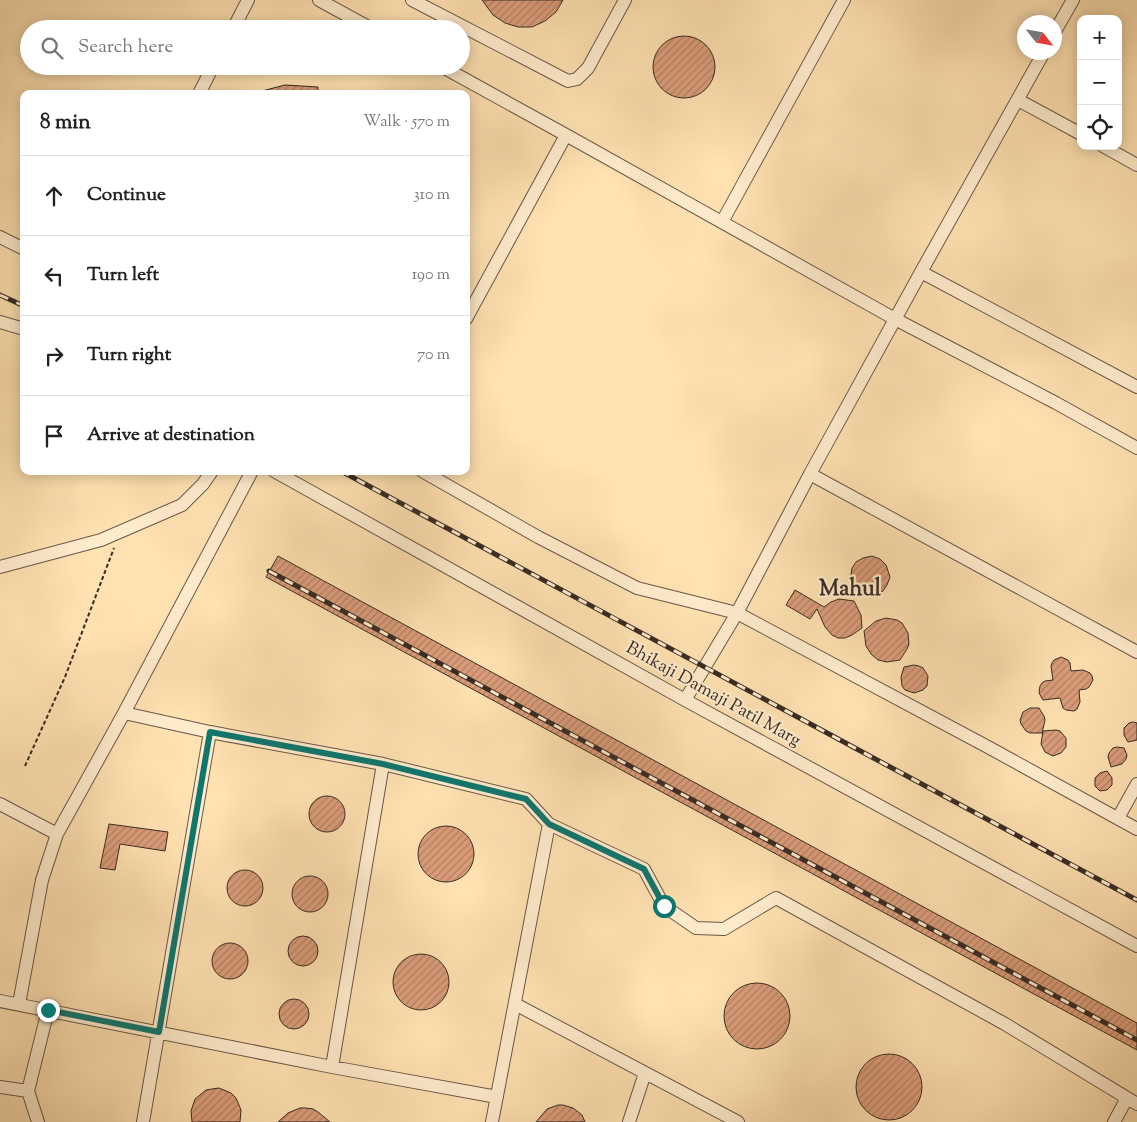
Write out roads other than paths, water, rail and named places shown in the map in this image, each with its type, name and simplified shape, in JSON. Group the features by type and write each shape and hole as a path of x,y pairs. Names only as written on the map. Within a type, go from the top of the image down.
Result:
{"street":[{"path":"238,20 248,0"},
{"path":"319,0 356,20"},
{"path":"470,29 568,81 577,79 588,68 625,0"},
{"path":"722,222 844,0"},
{"path":"1062,19 1073,0"},
{"path":"420,2 454,20"},
{"path":"685,700 737,613 810,474 1040,60"},
{"path":"201,90 208,75"},
{"path":"456,75 895,319 1056,403 1137,448"},
{"path":"1018,100 1077,132"},
{"path":"470,312 566,135"},
{"path":"1110,150 1137,165"},
{"path":"0,238 20,248"},
{"path":"921,272 1137,387"},
{"path":"0,322 20,328"},
{"path":"810,474 1137,652"},
{"path":"0,567 93,543 182,505 209,475"},
{"path":"19,1004 42,880 57,834 124,713 250,475"},
{"name":"Bhikaji Damaji Patil Marg","path":"281,475 685,700 1137,946"},
{"path":"429,475 538,537 637,588 737,613 1137,829"},
{"path":"124,713 210,732 383,764 526,799 549,824 644,869 664,906 696,928 724,929 776,898 1005,1024 1132,1101 1114,1122"},
{"path":"143,1122 210,732"},
{"path":"332,1066 383,764"},
{"path":"1118,818 1137,784"},
{"path":"0,804 57,834"},
{"path":"492,1122 549,824"},
{"path":"0,1001 497,1097"},
{"path":"515,1004 738,1122"},
{"path":"38,1122 28,1091 48,1010"},
{"path":"629,1122 645,1073"},
{"path":"0,1087 28,1091"}],"railway":[{"path":"0,295 20,304"},
{"path":"348,475 1137,900"},
{"path":"269,571 1137,1040"}],"district":[{"name":"Mahul","path":"850,590"}]}
